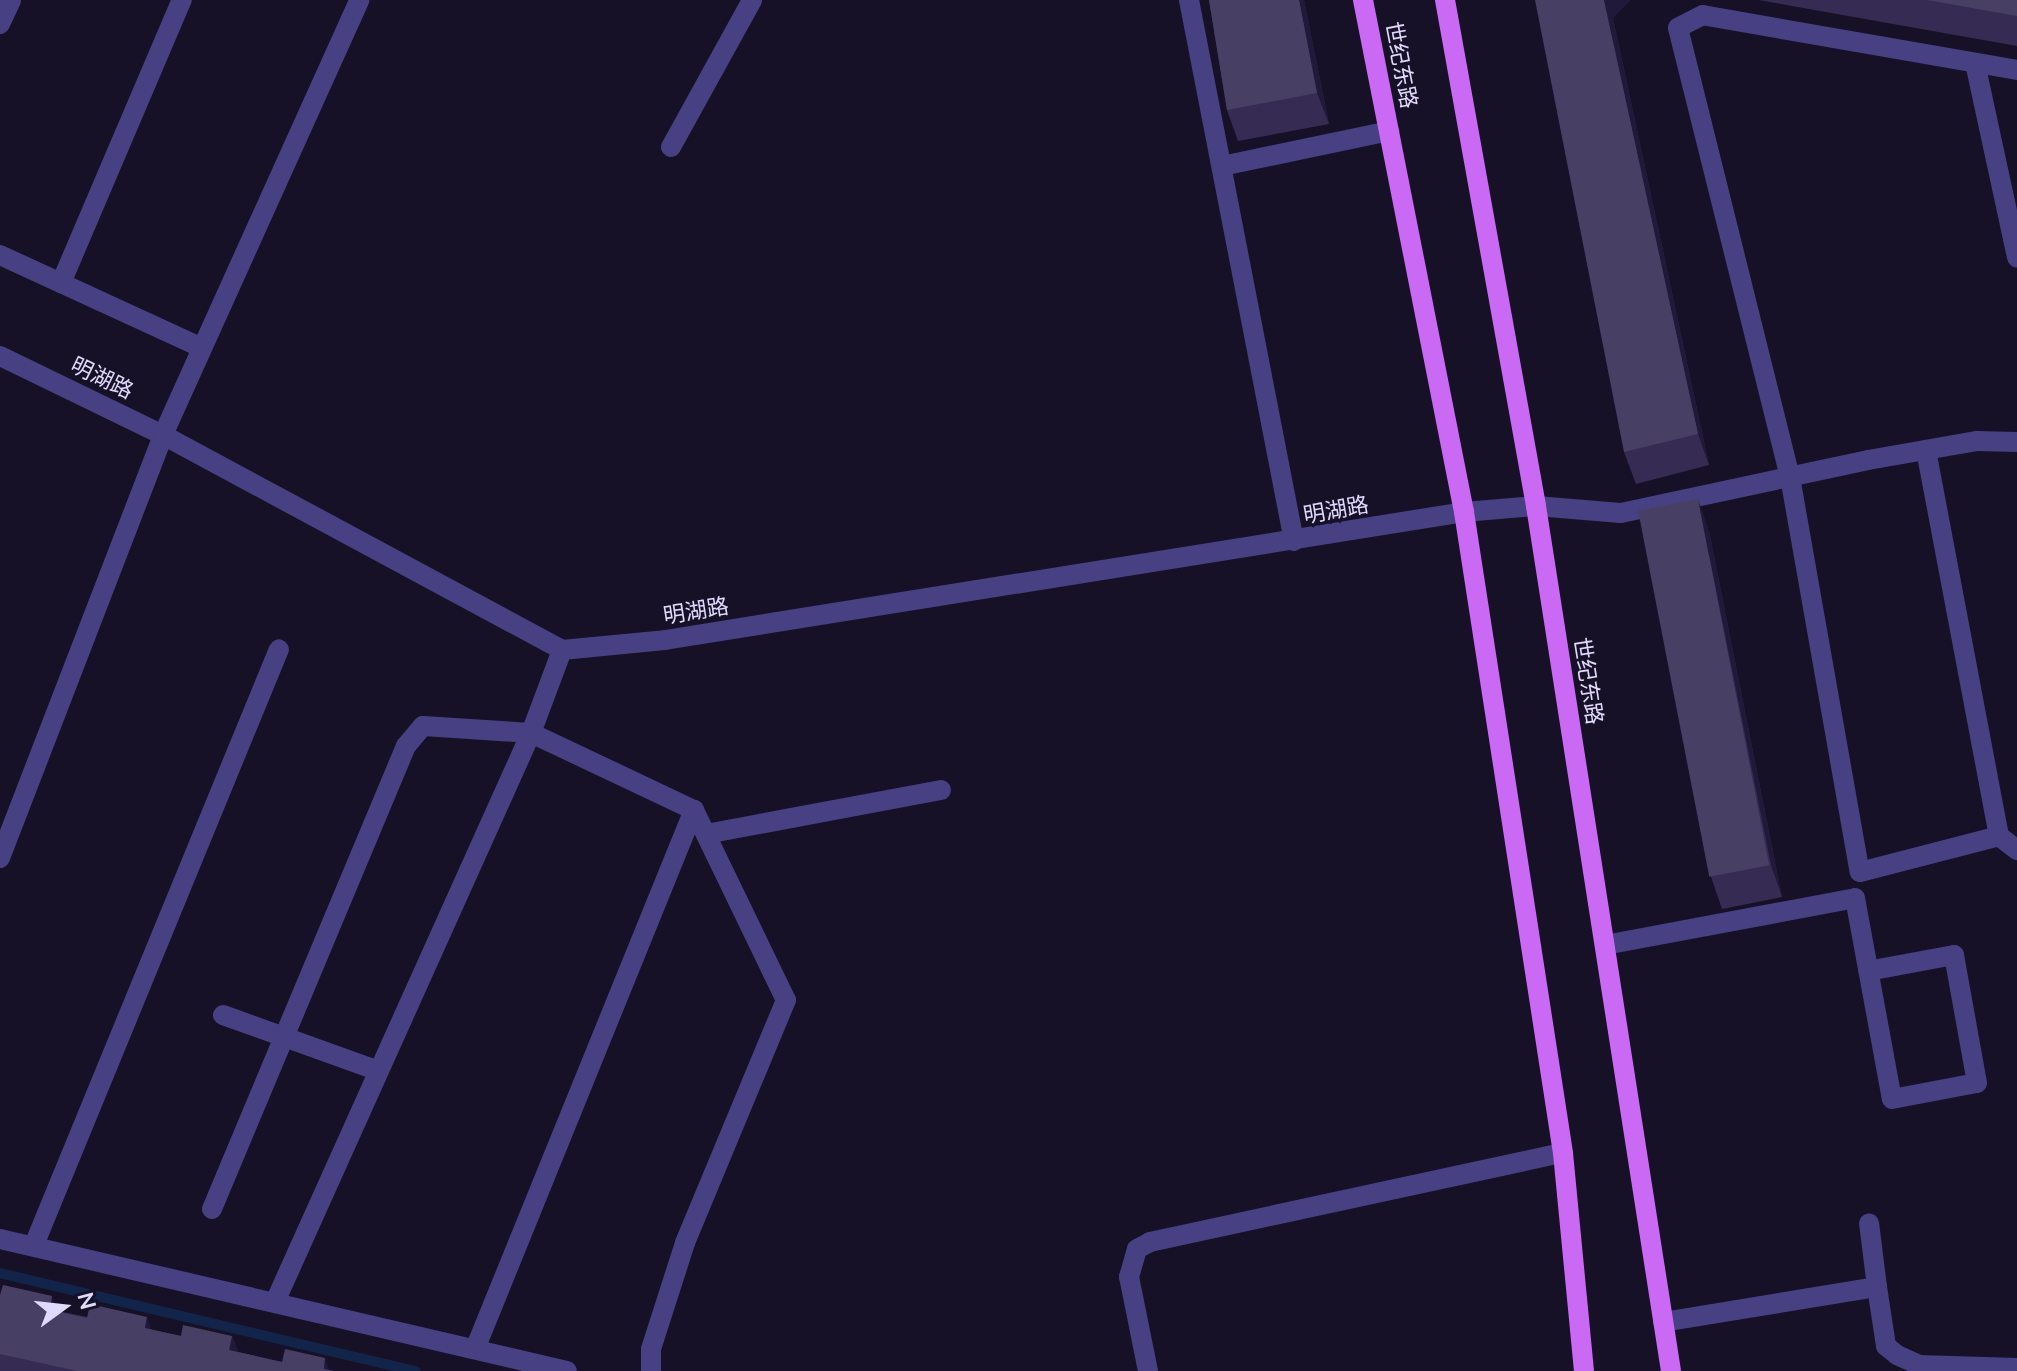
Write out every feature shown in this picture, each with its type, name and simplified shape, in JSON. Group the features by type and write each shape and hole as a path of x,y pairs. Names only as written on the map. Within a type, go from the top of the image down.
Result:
{"main road":[{"name":"世纪东路","path":"1363,0 1464,512 1563,1153 1584,1371"},
{"name":"世纪东路","path":"1445,0 1536,506 1671,1371"}],"street":[{"path":"0,24 11,0"},
{"path":"61,283 182,0"},
{"path":"0,858 163,435 359,0"},
{"path":"671,147 752,0"},
{"path":"1189,0 1294,541"},
{"path":"1999,836 1860,872 1790,477 1678,28 1703,15 2017,70"},
{"path":"1975,63 2017,258"},
{"path":"1222,166 1389,131"},
{"path":"0,255 202,348"},
{"name":"明湖路","path":"0,356 163,435 562,650 665,640 1464,512 1536,506 1621,513 1926,450 1977,441 2017,442"},
{"path":"1926,450 1999,836 2017,850"},
{"path":"34,1245 279,649"},
{"path":"275,1302 376,1070 531,733 562,650"},
{"path":"212,1209 282,1036 415,733 423,726 531,733 694,810 786,1000 685,1243 651,1349 651,1371"},
{"path":"706,834 941,790"},
{"path":"475,1349 694,810"},
{"path":"1605,945 1855,898 1868,971 1892,1099 1977,1083 1954,955 1868,971"},
{"path":"223,1015 376,1070"},
{"path":"1148,1371 1129,1277 1137,1249 1150,1242 1563,1153"},
{"path":"1869,1223 1886,1346 1919,1365 2017,1368"},
{"path":"0,1239 567,1371"},
{"path":"1663,1322 1877,1287"}],"building":[{"path":"1209,0 1299,0 1317,93 1227,110"},
{"path":"1535,0 1604,0 1698,434 1624,452"},
{"path":"1927,0 2017,0 2017,16"},
{"path":"1698,499 1769,865 1709,877 1638,511"},
{"path":"3,1285 52,1296 50,1310 87,1318 90,1304 147,1317 145,1328 181,1336 183,1325 232,1336 229,1350 282,1362 285,1349 325,1358 324,1369 334,1371 77,1371 0,1354 0,1295"}],"waterway":[{"path":"0,1273 416,1371"}]}
